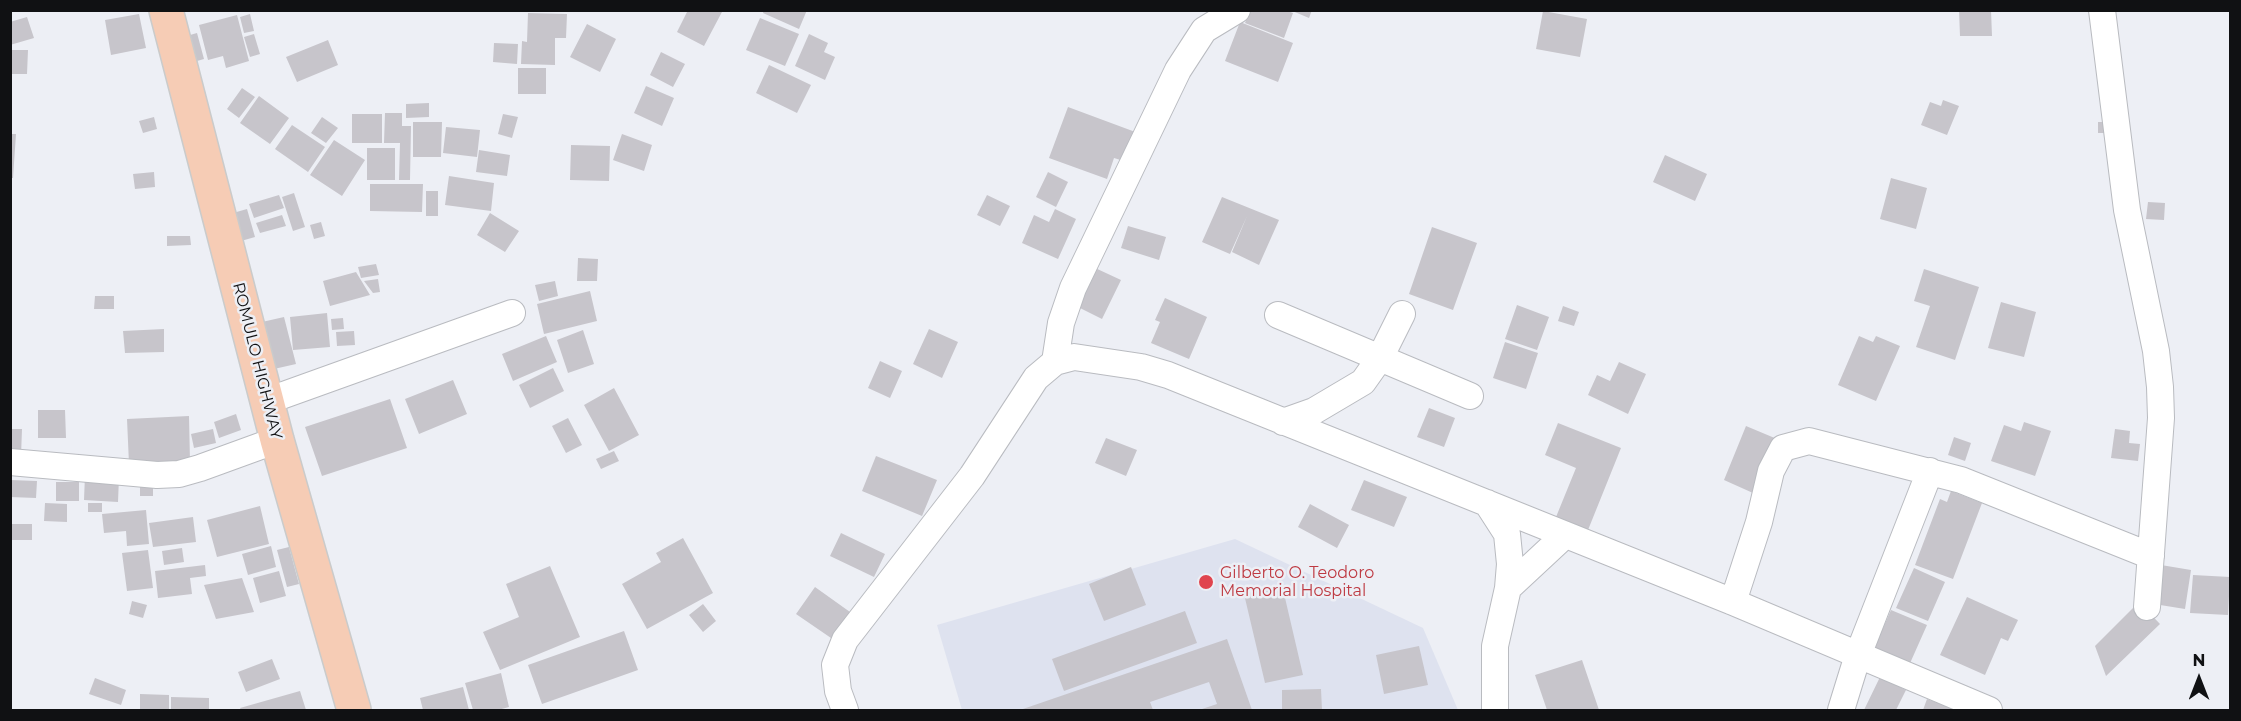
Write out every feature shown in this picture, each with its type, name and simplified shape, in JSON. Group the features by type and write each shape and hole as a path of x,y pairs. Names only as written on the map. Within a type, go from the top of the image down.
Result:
{"highway":[{"name":"ROMULO HIGHWAY","path":"166,10 276,440 354,711"}],"street":[{"path":"1055,362 1061,323 1073,288 1178,70 1204,30 1237,10"},
{"path":"2102,10 2127,210 2156,351 2160,387 2161,418 2147,607"},
{"path":"267,401 512,313"},
{"path":"1283,422 1314,411 1363,382 1380,358 1402,314"},
{"path":"1278,315 1470,396"},
{"path":"845,711 838,692 835,665 845,640 972,476 1036,378 1055,362 1074,357 1141,368 1167,375 1733,602 1989,711"},
{"path":"10,462 156,475 179,474 276,440"},
{"path":"1733,602 1759,522 1771,471 1783,448 1809,441 1961,480 2151,556"},
{"path":"1841,711 1858,655 1930,471"},
{"path":"1487,503 1508,534 1510,564 1509,588 1495,646 1495,711"},
{"path":"1509,588 1565,535"}],"shaded area":[{"name":"Gilberto O. Teodoro Memorial Hospital","path":"1235,539 1423,628 1458,710 962,710 937,625"}],"building":[{"path":"688,10 723,10 704,46 677,32"},
{"path":"764,10 807,10 799,29 763,13"},
{"path":"1250,10 1285,10 1293,13 1284,38 1245,23"},
{"path":"1290,10 1312,10 1309,18"},
{"path":"1959,10 1991,10 1992,36 1960,36"},
{"path":"1543,11 1587,19 1580,57 1536,49"},
{"path":"528,13 567,14 566,38 555,38 555,65 521,64 522,41 527,42"},
{"path":"139,14 146,48 111,55 105,20"},
{"path":"250,14 254,31 244,33 240,17"},
{"path":"237,15 249,61 226,68 223,56 208,60 199,25"},
{"path":"27,17 34,38 10,45 10,22"},
{"path":"760,18 799,34 785,66 746,50"},
{"path":"1240,22 1293,43 1278,82 1225,61"},
{"path":"587,24 616,39 600,72 570,57"},
{"path":"197,33 204,59 197,61 190,35"},
{"path":"254,34 260,54 250,57 244,37"},
{"path":"809,34 828,43 824,52 835,57 825,80 795,66"},
{"path":"328,40 338,65 297,82 286,57"},
{"path":"494,43 518,44 517,64 493,62"},
{"path":"10,50 28,50 27,74 10,74"},
{"path":"661,52 685,64 673,87 650,75"},
{"path":"769,65 811,85 797,113 756,93"},
{"path":"518,68 546,68 546,94 518,94"},
{"path":"646,86 674,98 662,126 634,113"},
{"path":"242,88 255,97 239,118 227,109"},
{"path":"259,96 289,118 270,144 240,123"},
{"path":"1943,100 1959,106 1947,135 1921,125 1930,102 1941,106"},
{"path":"429,103 429,117 406,118 406,104"},
{"path":"1068,107 1138,133 1127,162 1114,158 1107,179 1049,158"},
{"path":"385,113 402,113 402,126 411,126 410,180 399,180 400,143 384,143"},
{"path":"352,114 382,114 382,143 352,143"},
{"path":"503,114 518,117 512,138 498,134"},
{"path":"154,117 157,129 143,133 139,121"},
{"path":"322,117 338,128 326,143 311,133"},
{"path":"413,122 442,122 441,157 413,157"},
{"path":"2098,122 2107,122 2107,133 2098,133"},
{"path":"292,125 325,147 308,172 275,149"},
{"path":"446,127 480,130 477,157 443,153"},
{"path":"10,134 16,134 13,178 10,178"},
{"path":"622,134 652,145 644,171 613,160"},
{"path":"334,140 365,160 342,196 310,175"},
{"path":"571,145 610,146 609,181 570,180"},
{"path":"367,148 395,148 395,180 367,180"},
{"path":"479,150 510,155 507,176 476,172"},
{"path":"1665,155 1707,174 1695,201 1653,182"},
{"path":"154,172 155,187 135,189 133,174"},
{"path":"1048,172 1068,182 1056,207 1036,197"},
{"path":"449,176 494,183 491,211 445,205"},
{"path":"1891,178 1927,188 1916,229 1880,219"},
{"path":"370,184 423,184 422,212 370,211"},
{"path":"426,191 438,191 438,216 426,216"},
{"path":"294,193 305,227 293,231 282,197"},
{"path":"279,195 284,208 254,218 249,204"},
{"path":"987,195 1010,206 1000,226 977,215"},
{"path":"1222,197 1279,220 1259,265 1232,252 1247,216 1230,254 1202,242"},
{"path":"2148,202 2165,203 2164,220 2146,219"},
{"path":"247,209 255,237 241,241 233,213"},
{"path":"1055,209 1076,219 1058,259 1022,243 1034,215 1049,222"},
{"path":"490,213 519,231 505,252 477,235"},
{"path":"282,215 286,226 260,233 256,223"},
{"path":"321,222 325,236 314,239 310,225"},
{"path":"1128,226 1166,237 1159,260 1121,248"},
{"path":"1432,227 1477,243 1453,310 1409,294"},
{"path":"167,236 190,236 191,245 167,246"},
{"path":"578,258 598,259 597,281 577,281"},
{"path":"376,264 379,275 361,278 358,267"},
{"path":"1093,267 1121,280 1102,319 1074,305"},
{"path":"1924,269 1979,287 1955,360 1916,347 1930,306 1914,301"},
{"path":"356,272 370,295 330,306 323,281"},
{"path":"378,279 380,292 373,293 364,281"},
{"path":"555,281 558,296 539,301 535,285"},
{"path":"590,291 597,321 544,334 537,304"},
{"path":"95,296 114,296 114,309 94,309"},
{"path":"1165,298 1207,317 1189,359 1151,343 1160,322 1155,320"},
{"path":"2001,302 2036,312 2024,357 1988,348"},
{"path":"1517,305 1549,317 1537,350 1505,339"},
{"path":"1563,306 1579,312 1574,326 1558,321"},
{"path":"327,313 330,347 293,350 290,317"},
{"path":"284,317 296,364 274,369 262,322"},
{"path":"343,318 344,329 332,330 331,319"},
{"path":"164,329 164,352 125,353 123,331"},
{"path":"929,329 958,342 942,378 913,364"},
{"path":"583,330 594,364 568,373 557,340"},
{"path":"354,331 355,345 337,346 336,332"},
{"path":"546,336 557,362 513,381 502,354"},
{"path":"1859,336 1873,342 1876,336 1900,346 1876,401 1838,385"},
{"path":"1505,342 1538,353 1526,389 1493,378"},
{"path":"880,361 902,371 890,398 868,388"},
{"path":"1619,362 1646,374 1628,414 1588,395 1597,375 1610,381"},
{"path":"553,368 564,391 530,408 519,385"},
{"path":"453,380 467,414 419,434 405,399"},
{"path":"614,388 639,435 609,451 584,405"},
{"path":"390,399 407,448 322,476 305,427"},
{"path":"1429,408 1455,418 1444,447 1417,437"},
{"path":"38,410 65,410 66,438 38,438"},
{"path":"236,414 241,430 219,438 214,422"},
{"path":"189,416 190,462 129,464 127,419"},
{"path":"568,418 582,445 566,453 552,426"},
{"path":"2024,422 2051,431 2035,476 1991,461 2004,425 2021,431"},
{"path":"1558,423 1621,448 1588,530 1556,517 1576,468 1545,455"},
{"path":"1746,426 1777,439 1753,493 1724,480"},
{"path":"10,429 22,429 21,456 10,456"},
{"path":"213,429 216,443 194,448 191,434"},
{"path":"2115,429 2130,431 2129,443 2140,444 2138,461 2111,458"},
{"path":"1954,437 1971,443 1965,461 1948,455"},
{"path":"1106,438 1137,450 1126,476 1095,463"},
{"path":"614,451 619,461 601,469 596,459"},
{"path":"876,456 937,480 922,516 862,491"},
{"path":"85,475 119,477 118,502 84,500"},
{"path":"153,476 153,496 140,496 140,484"},
{"path":"10,480 37,481 36,498 10,497"},
{"path":"1364,480 1407,497 1394,527 1351,510"},
{"path":"56,482 79,482 79,501 56,501"},
{"path":"1951,491 1982,503 1953,579 1915,565 1940,499 1947,502"},
{"path":"45,503 67,504 67,522 44,521"},
{"path":"88,503 102,503 102,512 88,512"},
{"path":"1310,504 1349,525 1337,548 1298,527"},
{"path":"260,506 269,544 217,557 207,520"},
{"path":"146,510 149,544 127,546 126,531 104,533 102,514"},
{"path":"193,517 196,542 153,547 149,523"},
{"path":"10,524 32,524 32,540 10,540"},
{"path":"841,533 885,554 874,577 830,556"},
{"path":"683,538 713,593 647,629 622,584 661,562 656,553"},
{"path":"271,546 276,567 248,575 242,554"},
{"path":"289,547 299,584 287,587 277,550"},
{"path":"182,548 184,562 164,565 162,551"},
{"path":"148,550 153,588 127,591 122,553"},
{"path":"205,565 206,576 190,578 192,594 158,598 155,571"},
{"path":"2161,565 2191,570 2185,609 2154,604"},
{"path":"550,566 580,637 500,670 483,632 519,617 506,584"},
{"path":"1131,567 1146,605 1104,621 1089,584"},
{"path":"1914,568 1945,582 1928,621 1896,608"},
{"path":"279,571 286,596 260,603 253,578"},
{"path":"2193,575 2230,577 2228,615 2190,613"},
{"path":"242,578 254,612 216,619 204,585"},
{"path":"1282,585 1303,675 1265,683 1244,594"},
{"path":"815,587 850,612 831,638 796,614"},
{"path":"1967,597 2018,620 2008,641 2001,638 1985,675 1940,655"},
{"path":"132,601 147,605 143,618 129,614"},
{"path":"2139,602 2160,624 2106,676 2095,646"},
{"path":"703,604 716,621 703,632 689,615"},
{"path":"1891,610 1927,625 1907,670 1871,655"},
{"path":"1185,611 1197,643 1064,691 1052,659"},
{"path":"624,631 638,670 542,704 528,665"},
{"path":"1227,639 1252,710 1199,710 1217,704 1209,682 1150,702 1153,710 1020,710"},
{"path":"1419,646 1428,685 1384,694 1376,655"},
{"path":"272,659 280,679 246,692 238,672"},
{"path":"1582,660 1599,710 1547,710 1535,675"},
{"path":"501,673 509,707 498,710 473,710 465,683"},
{"path":"1880,677 1906,690 1896,710 1864,710"},
{"path":"95,678 126,690 121,705 89,694"},
{"path":"463,687 469,710 423,710 420,698"},
{"path":"1321,689 1322,710 1282,710 1282,690"},
{"path":"300,691 306,710 241,710 240,708"},
{"path":"140,694 169,695 169,710 140,710"},
{"path":"171,697 209,698 209,710 171,710"},
{"path":"1927,699 1957,710 1923,710"}],"place":[{"name":"Gilberto O. Teodoro Memorial Hospital","path":"1206,582"}]}
